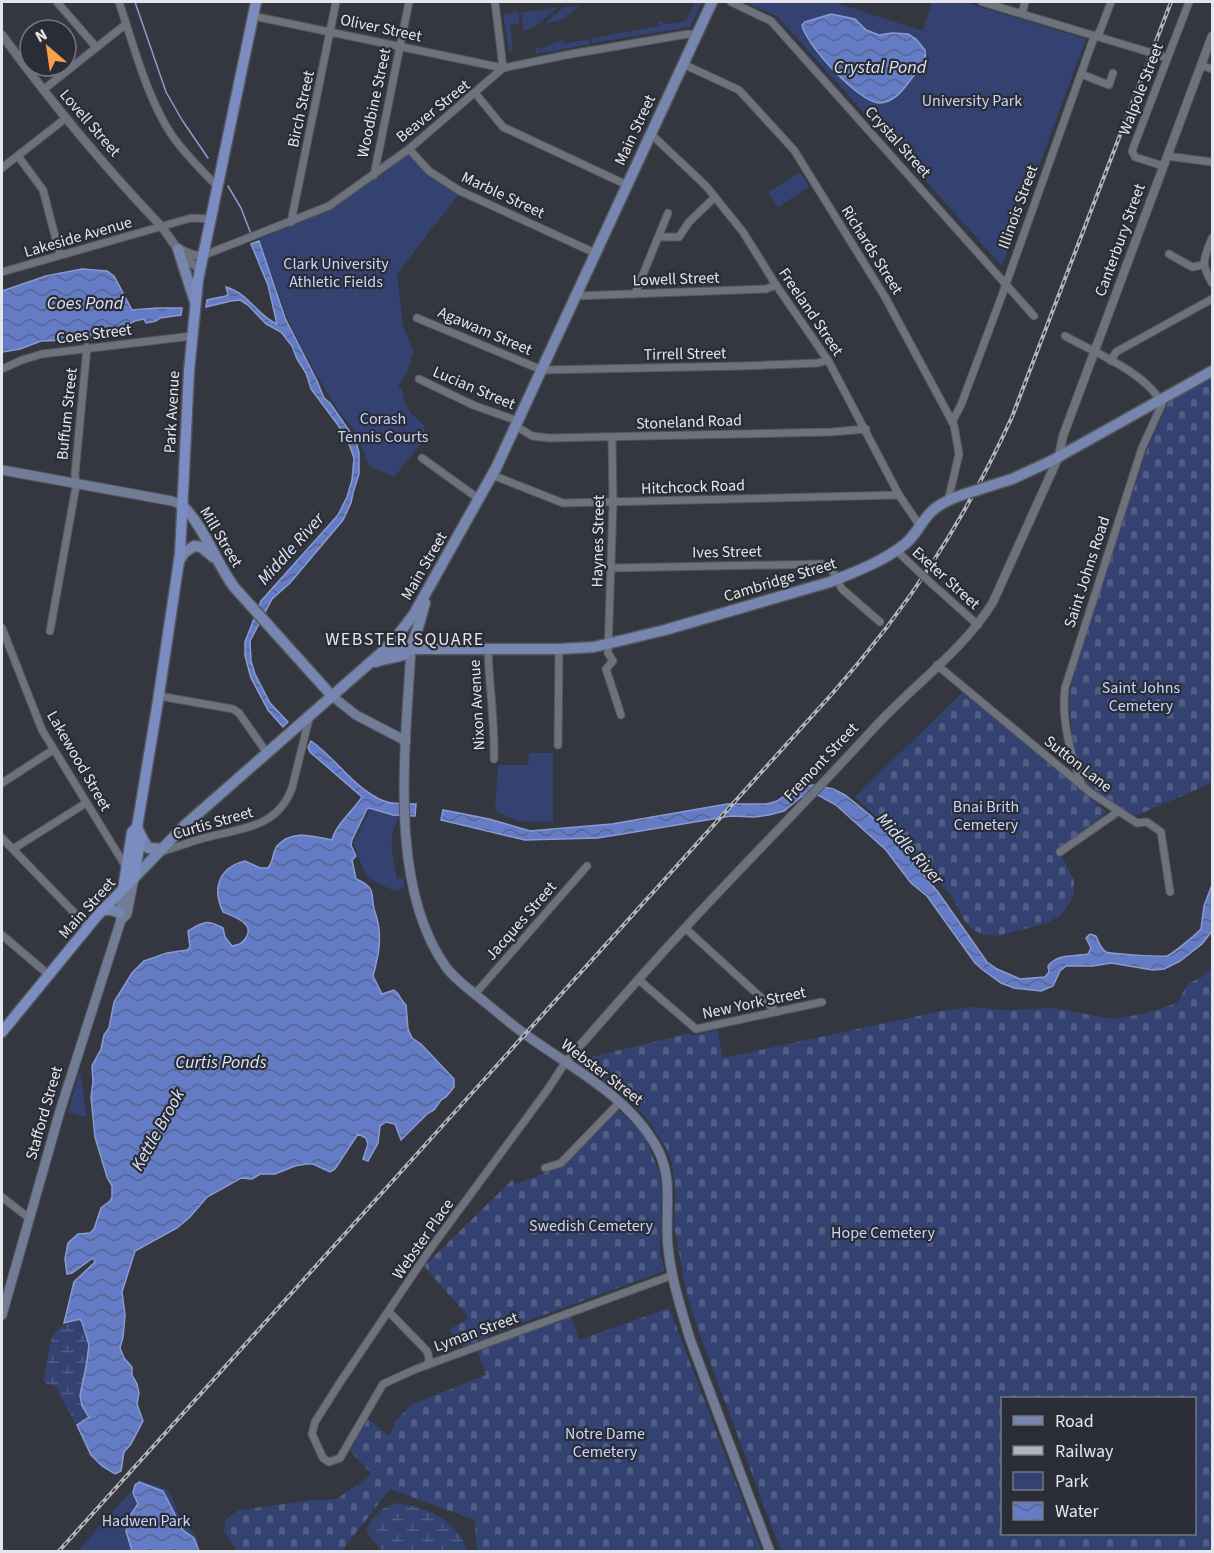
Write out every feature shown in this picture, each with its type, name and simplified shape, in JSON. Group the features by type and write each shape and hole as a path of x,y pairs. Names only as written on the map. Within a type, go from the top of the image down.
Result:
{"highway":[{"name":"Park Avenue","path":"123,889 131,874 132,832 139,831 179,561 192,336 200,268 256,2"},
{"name":"Main Street","path":"2,1032 102,910 123,889"}],"main road":[{"name":"Main Street","path":"131,874 160,851 191,820 385,649 406,625 492,475 712,2"},
{"path":"178,249 195,302"},
{"name":"Cambridge Street","path":"385,649 559,649 609,645 837,579 896,550 909,540 931,512 948,501 1012,479 1059,456 1212,371"},
{"name":"Mill Street","path":"2,470 182,505 193,516 216,560 234,587 253,611 332,696"},
{"path":"179,561 184,553 194,546 201,547 216,560"},
{"name":"Webster Street","path":"431,584 411,648 406,741 405,816 415,895 424,925 448,968 476,994 517,1029 620,1102 645,1127 666,1167 669,1193 668,1245 673,1275 690,1339 770,1551"},
{"name":"Webster Street","path":"406,625 411,648"},
{"name":"Cambridge Street","path":"367,665 386,657 405,654 411,648"},
{"path":"332,696 356,715 406,741"},
{"path":"139,831 148,848 160,851"},
{"name":"Stafford Street","path":"120,916 127,914 131,874"},
{"name":"Stafford Street","path":"2,1315 80,1044 120,916 123,889"},
{"path":"102,910 111,910 120,916"}],"street":[{"path":"57,2 96,47"},
{"path":"119,2 149,87 166,126 181,147 216,186"},
{"name":"Birch Street","path":"291,222 336,2"},
{"name":"Woodbine Street","path":"374,175 409,2"},
{"path":"495,2 503,68 591,50 688,34 696,35"},
{"name":"Crystal Street","path":"731,2 771,21 1034,316"},
{"path":"982,2 1166,58"},
{"path":"1022,13 1025,2"},
{"name":"Illinois Street","path":"952,422 961,405 1093,40 1111,2"},
{"name":"Walpole Street","path":"1163,166 1135,157 1132,151 1189,2"},
{"name":"Oliver Street","path":"253,16 503,68"},
{"path":"43,90 126,24"},
{"name":"Lovell Street","path":"2,35 66,118 189,262 200,268"},
{"name":"Canterbury Street","path":"1059,456 1063,436 1212,36"},
{"name":"Richards Street","path":"683,64 739,90 794,150 885,297 952,422 957,437 959,454 948,501"},
{"path":"1201,65 1212,69"},
{"name":"Beaver Street","path":"202,256 329,206 409,149 476,94 503,68"},
{"path":"1081,74 1109,85 1113,73"},
{"path":"476,94 503,127 627,185"},
{"path":"2,168 66,118"},
{"name":"Freeland Street","path":"651,134 715,197 743,232 776,285 828,360 899,495 920,526"},
{"name":"Marble Street","path":"409,149 429,171 460,191 595,253"},
{"path":"18,156 43,190 60,255"},
{"path":"1167,156 1212,162"},
{"path":"658,237 679,237 689,222 715,197"},
{"path":"635,294 668,213"},
{"name":"Lakeside Avenue","path":"2,272 191,218 210,219"},
{"path":"1212,238 1203,265 1212,283"},
{"path":"178,249 202,256"},
{"path":"1169,254 1192,267 1203,265"},
{"name":"Lowell Street","path":"576,296 766,289 776,285"},
{"path":"1111,361 1116,352 1212,299"},
{"name":"Agawam Street","path":"417,318 542,370"},
{"name":"Coes Street","path":"2,369 42,354 192,336"},
{"path":"1065,336 1111,361 1146,384 1160,399"},
{"name":"Buffum Street","path":"50,631 76,483 87,347"},
{"name":"Tirrell Street","path":"542,370 753,366 818,363 828,360"},
{"name":"Lucian Street","path":"419,379 517,424"},
{"name":"Saint Johns Road","path":"1082,786 1071,757 1064,707 1065,688 1142,448 1162,404 1160,399"},
{"name":"Stoneland Road","path":"517,424 532,436 539,438 612,438 866,429"},
{"name":"Haynes Street","path":"612,438 613,502 608,653 613,661 606,669 621,715"},
{"name":"Fremont Street","path":"565,1063 686,928 825,783 904,696 978,625 993,602 1059,456"},
{"path":"422,458 478,499"},
{"name":"Hitchcock Road","path":"492,475 563,503 899,495"},
{"name":"Exeter Street","path":"896,550 978,625"},
{"name":"Ives Street","path":"611,568 815,563 828,566 842,589 880,622"},
{"name":"Lakewood Street","path":"2,628 42,730 131,874"},
{"name":"Nixon Avenue","path":"488,648 489,692 495,725 494,759"},
{"path":"558,745 559,649"},
{"name":"Sutton Lane","path":"937,665 1082,786 1137,824 1147,822 1161,832 1170,892"},
{"path":"159,696 233,709 239,713 267,753"},
{"name":"Curtis Street","path":"160,851 243,829 261,823 277,813 289,798 310,715"},
{"path":"2,783 53,750"},
{"path":"1061,769 1071,757"},
{"path":"13,849 86,803"},
{"path":"1060,852 1119,812"},
{"path":"2,838 88,927"},
{"name":"Jacques Street","path":"476,994 587,866"},
{"path":"686,928 777,1012"},
{"path":"3,939 48,975"},
{"name":"New York Street","path":"639,980 696,1029 822,1002"},
{"name":"Webster Place","path":"328,1462 323,1458 313,1435 315,1422 431,1248 565,1063"},
{"path":"545,1168 561,1163 620,1102"},
{"path":"2,1197 29,1218"},
{"name":"Lyman Street","path":"328,1462 335,1461 344,1453 383,1384 428,1365 673,1275"},
{"path":"389,1312 427,1351 428,1365"}],"green space":[{"path":"687,2 702,2 690,27 592,43 592,38 659,26 658,21 669,24 686,21 694,4"},
{"name":"University Park","path":"745,2 833,2 923,31 932,2 964,2 1086,39 1002,266 778,17"},
{"path":"580,6 563,19 544,24 564,7"},
{"path":"558,7 537,25 524,31 521,13"},
{"path":"519,13 519,23 510,25 513,51 509,51 503,15"},
{"path":"589,39 590,44 536,54 535,48 538,47 539,49 563,40 564,44"},
{"name":"Clark University Athletic Fields","path":"408,155 458,195 397,274 403,327 414,351 407,372 398,387 402,388 408,410 424,425 424,440 394,477 369,466 356,432 340,413 317,376 284,310 259,239 334,208"},
{"path":"800,172 809,187 778,207 768,192"},
{"name":"Saint Johns Cemetery","path":"1212,377 1212,783 1133,817 1088,786 1083,777 1072,739 1069,694 1084,638 1149,444 1169,401"},
{"name":"Bnai Brith Cemetery","path":"963,692 1107,812 1059,850 1074,881 1074,892 1070,903 1061,915 1047,923 998,936 983,935 972,929 964,920 952,897 890,829 855,797"},
{"path":"529,753 553,753 553,822 518,821 495,811 498,765 528,765"},
{"path":"370,809 398,816 392,835 392,851 397,879 403,878 405,887 395,891 367,875 353,844"},
{"name":"Hope Cemetery","path":"1212,968 1212,1551 781,1551 698,1330 686,1290 674,1226 675,1189 672,1163 665,1146 648,1120 633,1103 575,1061 691,1033 692,1036 717,1030 723,1058 946,1010 974,1007 1004,1010 1053,1008 1112,1019 1144,1014 1177,1003 1188,984 1202,977"},
{"path":"80,1071 87,1117 68,1112"},
{"name":"Swedish Cemetery","path":"618,1110 644,1135 660,1174 662,1196 660,1252 664,1271 487,1336 488,1338 463,1347 449,1330 469,1318 424,1266 512,1180 516,1184 563,1166"},
{"name":"Notre Dame Cemetery","path":"669,1308 762,1551 477,1551 475,1520 390,1489 342,1551 237,1551 224,1531 226,1519 239,1510 338,1499 371,1473 350,1451 368,1419 389,1436 395,1422 411,1405 486,1375 477,1350 571,1317 579,1340"},
{"path":"79,1319 89,1345 82,1406 89,1418 76,1425 55,1386 46,1384 43,1379 51,1341 55,1334 68,1323"},
{"name":"Hadwen Park","path":"140,1481 164,1488 170,1493 180,1518 195,1534 198,1541 197,1551 77,1552"},
{"path":"397,1503 419,1508 440,1517 457,1532 467,1551 382,1551 366,1531 378,1513"}],"water":[{"name":"Crystal Pond","path":"831,14 855,19 866,30 879,35 908,34 916,39 925,50 922,66 894,98 879,103 859,93 834,71 813,45 802,25"},
{"path":"259,241 285,318 324,398 355,439 359,452 359,474 351,503 343,520 290,583 272,599 250,641 251,661 255,674 270,703 288,722 283,727 268,710 251,678 245,656 245,642 261,601 338,515 352,480 354,458 338,425 311,389 306,373 292,346 281,332 266,324 240,300 206,307 207,300 228,294 226,287 241,294 277,324 268,285 251,244"},
{"name":"Coes Pond","path":"82,269 107,271 114,276 132,310 182,308 181,315 146,323 144,319 136,321 118,334 41,341 20,349 2,352 2,291 46,276"},
{"name":"Curtis Ponds","path":"311,741 373,796 392,803 416,804 415,816 393,815 367,809 352,840 351,845 356,856 352,860 356,879 371,889 379,929 377,960 373,976 382,994 394,990 398,993 406,1005 408,1029 412,1038 421,1044 454,1079 454,1087 434,1110 401,1140 395,1124 386,1122 380,1126 378,1143 368,1161 363,1159 368,1144 366,1138 358,1134 335,1169 330,1172 313,1164 306,1164 275,1174 260,1174 252,1179 241,1178 207,1197 177,1228 135,1251 122,1292 125,1315 120,1348 124,1358 132,1367 132,1375 139,1393 137,1404 143,1421 124,1452 121,1471 115,1474 91,1455 77,1425 89,1417 82,1406 80,1395 89,1345 80,1319 64,1323 74,1282 95,1262 93,1258 67,1274 65,1259 68,1243 78,1234 90,1233 94,1229 101,1208 112,1197 112,1186 95,1137 91,1097 92,1066 109,1028 114,1002 132,973 144,961 167,953 187,950 190,947 188,931 205,923 213,923 223,928 225,937 232,946 244,941 248,934 246,925 238,918 223,912 220,903 218,888 223,874 236,864 245,861 260,868 268,868 277,846 289,837 303,835 332,840 341,823 362,797 310,752 308,747"},
{"path":"814,785 833,789 845,795 871,816 938,892 987,962 1020,979 1045,977 1049,972 1048,966 1056,959 1088,954 1091,948 1086,938 1090,934 1096,936 1106,952 1167,956 1201,929 1204,906 1212,885 1212,931 1202,944 1180,961 1164,969 1153,970 1111,963 1066,966 1060,971 1053,986 1041,991 1014,988 1001,983 975,963 927,896 911,883 886,850 836,805 818,795 801,797 784,811 769,815 731,816 598,838 525,840 441,820 443,810 489,819 530,831 612,824 727,804 767,804 777,801 797,787"},
{"name":"Hadwen Park","path":"139,1482 163,1491 183,1530 194,1538 199,1551 132,1551 126,1531 129,1517 138,1504 133,1493 135,1485"}],"waterway":[{"path":"135,2 166,92 208,158"},
{"path":"228,186 241,208 251,234"}],"railway":[{"path":"58,1552 831,695 885,630 954,528 994,456 1012,417 1171,2"}],"district":[{"name":"WEBSTER SQUARE","path":"405,639"}],"park label":[{"name":"Corash Tennis Courts","path":"383,428"}],"water label":[{"name":"Middle River","path":"291,549"},
{"name":"Middle River","path":"910,849"},
{"name":"Kettle Brook","path":"158,1130"}]}
